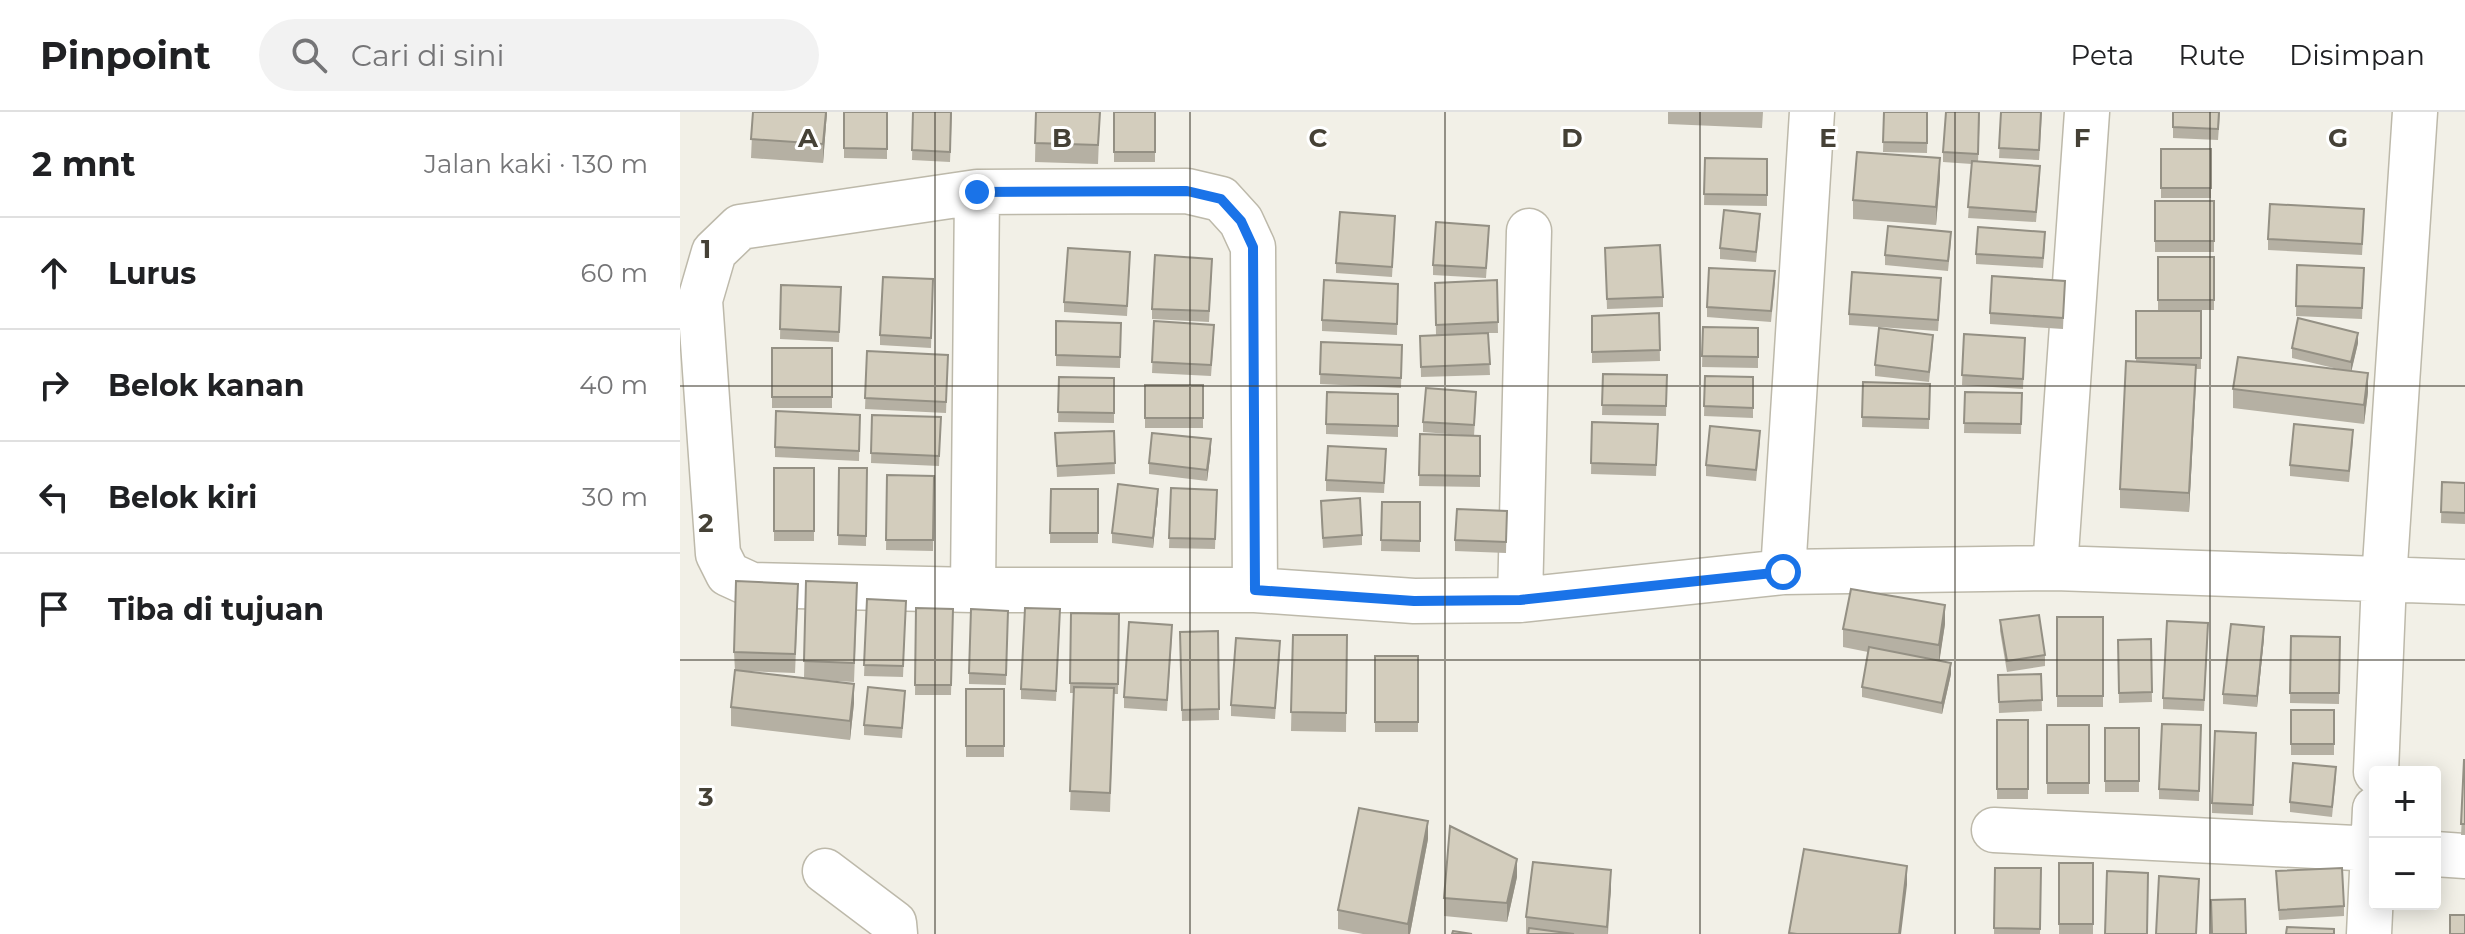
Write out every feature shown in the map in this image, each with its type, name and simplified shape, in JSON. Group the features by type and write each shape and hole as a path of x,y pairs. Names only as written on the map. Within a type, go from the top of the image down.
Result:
{"street":[{"path":"1783,572 1812,112"},
{"path":"2055,568 2087,112"},
{"path":"2376,766 2384,580 2415,112"},
{"path":"1255,590 1253,247 1241,221 1221,199 1187,191 977,192 740,227 714,252 700,300 718,554 728,574 752,585 973,590 1255,590 1414,601 1520,600 1783,572 2055,568 2465,582"},
{"path":"973,590 977,192"},
{"path":"1520,600 1529,231"},
{"path":"1994,830 2369,836"},
{"path":"2369,934 2374,838"},
{"path":"2441,854 2465,856"},
{"path":"825,871 894,923 895,934"}],"building":[{"path":"753,112 826,112 823,144 751,139"},
{"path":"844,112 887,112 887,149 844,148"},
{"path":"913,112 951,112 950,152 912,150"},
{"path":"1036,112 1100,112 1098,145 1035,143"},
{"path":"1114,112 1155,112 1155,152 1114,152"},
{"path":"1884,112 1927,112 1927,143 1883,142"},
{"path":"1946,112 1979,112 1978,154 1943,152"},
{"path":"2001,112 2041,112 2039,150 1999,148"},
{"path":"2173,112 2219,112 2218,129 2173,127"},
{"path":"2161,149 2211,149 2211,188 2161,188"},
{"path":"1857,152 1940,158 1936,207 1853,200"},
{"path":"1705,158 1767,159 1767,195 1704,194"},
{"path":"1972,161 2040,166 2036,212 1968,207"},
{"path":"2155,201 2214,201 2214,241 2155,241"},
{"path":"2270,204 2364,209 2362,244 2268,239"},
{"path":"1724,210 1760,214 1756,252 1720,248"},
{"path":"1340,212 1395,216 1392,267 1336,263"},
{"path":"1436,222 1489,226 1486,268 1433,265"},
{"path":"1888,226 1951,232 1948,261 1885,255"},
{"path":"1978,227 2045,232 2043,258 1976,254"},
{"path":"1660,245 1663,297 1607,299 1605,248"},
{"path":"1068,248 1130,252 1127,306 1064,302"},
{"path":"1155,255 1212,259 1209,311 1152,309"},
{"path":"2158,257 2214,257 2214,300 2158,300"},
{"path":"2297,265 2364,268 2362,308 2296,306"},
{"path":"1709,268 1775,271 1771,311 1707,307"},
{"path":"1852,272 1941,278 1938,320 1849,314"},
{"path":"1992,276 2065,281 2063,318 1990,313"},
{"path":"883,277 933,279 931,338 880,335"},
{"path":"1324,280 1398,284 1397,324 1322,320"},
{"path":"1497,280 1498,322 1436,325 1435,283"},
{"path":"781,285 841,287 839,332 780,329"},
{"path":"2136,311 2201,311 2201,358 2136,358"},
{"path":"1659,313 1660,350 1592,352 1592,316"},
{"path":"2298,318 2358,333 2351,362 2292,348"},
{"path":"1056,321 1121,323 1120,357 1056,355"},
{"path":"1154,321 1214,325 1211,365 1152,362"},
{"path":"1703,327 1758,328 1758,357 1702,356"},
{"path":"1879,328 1933,335 1929,372 1875,365"},
{"path":"1488,333 1490,364 1421,367 1420,336"},
{"path":"1964,334 2025,338 2023,379 1962,375"},
{"path":"1321,342 1402,345 1401,378 1320,374"},
{"path":"772,348 832,348 832,397 772,397"},
{"path":"867,351 948,355 946,402 865,398"},
{"path":"2238,357 2368,373 2364,405 2233,389"},
{"path":"2126,361 2196,365 2189,493 2120,489"},
{"path":"1603,374 1667,375 1666,406 1602,405"},
{"path":"1705,376 1753,377 1753,408 1704,406"},
{"path":"1059,377 1114,378 1114,413 1058,412"},
{"path":"1863,382 1930,384 1929,419 1862,417"},
{"path":"1145,385 1203,385 1203,418 1145,418"},
{"path":"1426,388 1476,392 1474,425 1423,422"},
{"path":"1327,392 1398,394 1398,426 1326,424"},
{"path":"1965,392 2022,393 2021,424 1964,423"},
{"path":"776,411 860,415 859,451 775,447"},
{"path":"872,415 941,417 939,456 871,453"},
{"path":"1592,422 1658,424 1656,465 1591,463"},
{"path":"2294,424 2353,430 2349,471 2290,465"},
{"path":"1710,426 1760,431 1756,470 1706,465"},
{"path":"1114,431 1115,463 1057,466 1055,433"},
{"path":"1152,433 1211,439 1207,470 1149,463"},
{"path":"1420,434 1480,436 1480,476 1419,475"},
{"path":"1328,446 1386,449 1384,483 1326,480"},
{"path":"774,468 814,468 814,531 774,531"},
{"path":"839,468 867,468 866,536 838,535"},
{"path":"887,475 934,476 933,540 886,540"},
{"path":"2442,482 2465,483 2465,513 2441,512"},
{"path":"1118,484 1158,489 1153,538 1112,533"},
{"path":"1171,488 1217,490 1215,539 1169,538"},
{"path":"1051,489 1098,489 1098,533 1050,533"},
{"path":"1360,498 1362,535 1323,538 1321,501"},
{"path":"1382,502 1420,502 1420,541 1381,540"},
{"path":"1457,509 1507,511 1506,542 1455,540"},
{"path":"736,581 798,584 795,654 734,652"},
{"path":"806,581 857,583 854,663 804,661"},
{"path":"1851,589 1945,605 1939,645 1843,629"},
{"path":"867,599 906,601 903,666 864,665"},
{"path":"916,608 953,609 951,685 915,685"},
{"path":"1025,608 1060,609 1056,691 1021,689"},
{"path":"971,609 1008,611 1006,675 969,673"},
{"path":"1071,613 1119,614 1118,684 1070,683"},
{"path":"2039,615 2045,655 2007,661 2000,620"},
{"path":"2057,617 2103,617 2103,696 2057,696"},
{"path":"2167,621 2208,623 2204,700 2163,698"},
{"path":"1129,622 1172,625 1167,700 1124,697"},
{"path":"2231,624 2264,627 2257,696 2223,694"},
{"path":"1218,631 1219,709 1182,710 1180,632"},
{"path":"1293,635 1347,635 1346,713 1291,712"},
{"path":"2291,636 2340,637 2339,693 2290,693"},
{"path":"1236,638 1280,641 1275,708 1231,705"},
{"path":"2151,639 2152,692 2119,693 2118,640"},
{"path":"1869,647 1951,663 1942,703 1862,687"},
{"path":"1375,656 1418,656 1418,722 1375,722"},
{"path":"735,670 854,684 850,721 731,707"},
{"path":"2041,674 2042,700 1999,702 1998,675"},
{"path":"868,687 905,691 902,728 864,725"},
{"path":"1074,687 1114,688 1110,793 1070,791"},
{"path":"966,689 1004,689 1004,746 966,746"},
{"path":"2291,710 2334,710 2334,744 2291,744"},
{"path":"1997,720 2028,720 2028,789 1997,789"},
{"path":"2162,724 2201,725 2199,791 2159,789"},
{"path":"2047,725 2089,725 2089,783 2047,783"},
{"path":"2105,728 2139,728 2139,781 2105,781"},
{"path":"2215,731 2256,733 2253,805 2212,803"},
{"path":"2464,760 2465,824 2461,824"},
{"path":"2293,763 2336,767 2332,807 2290,802"},
{"path":"1359,808 1428,821 1408,924 1338,910"},
{"path":"1450,826 1517,859 1507,903 1444,898"},
{"path":"1804,849 1907,866 1899,934 1789,933"},
{"path":"1533,862 1611,870 1607,927 1526,917"},
{"path":"2059,863 2093,863 2093,924 2059,924"},
{"path":"1995,868 2041,868 2040,929 1994,928"},
{"path":"2342,868 2344,906 2279,910 2276,871"},
{"path":"2107,871 2148,873 2147,934 2105,934"},
{"path":"2159,876 2199,879 2196,934 2156,934"},
{"path":"2245,899 2246,934 2212,934 2211,900"},
{"path":"2450,915 2465,915 2465,934 2450,934"},
{"path":"2287,927 2334,929 2334,934 2286,934"},
{"path":"1529,928 1574,934 1528,934"}],"route":[{"path":"977,192 1187,191 1221,199 1241,221 1253,247 1255,590 1414,601 1520,600 1783,572"}]}
